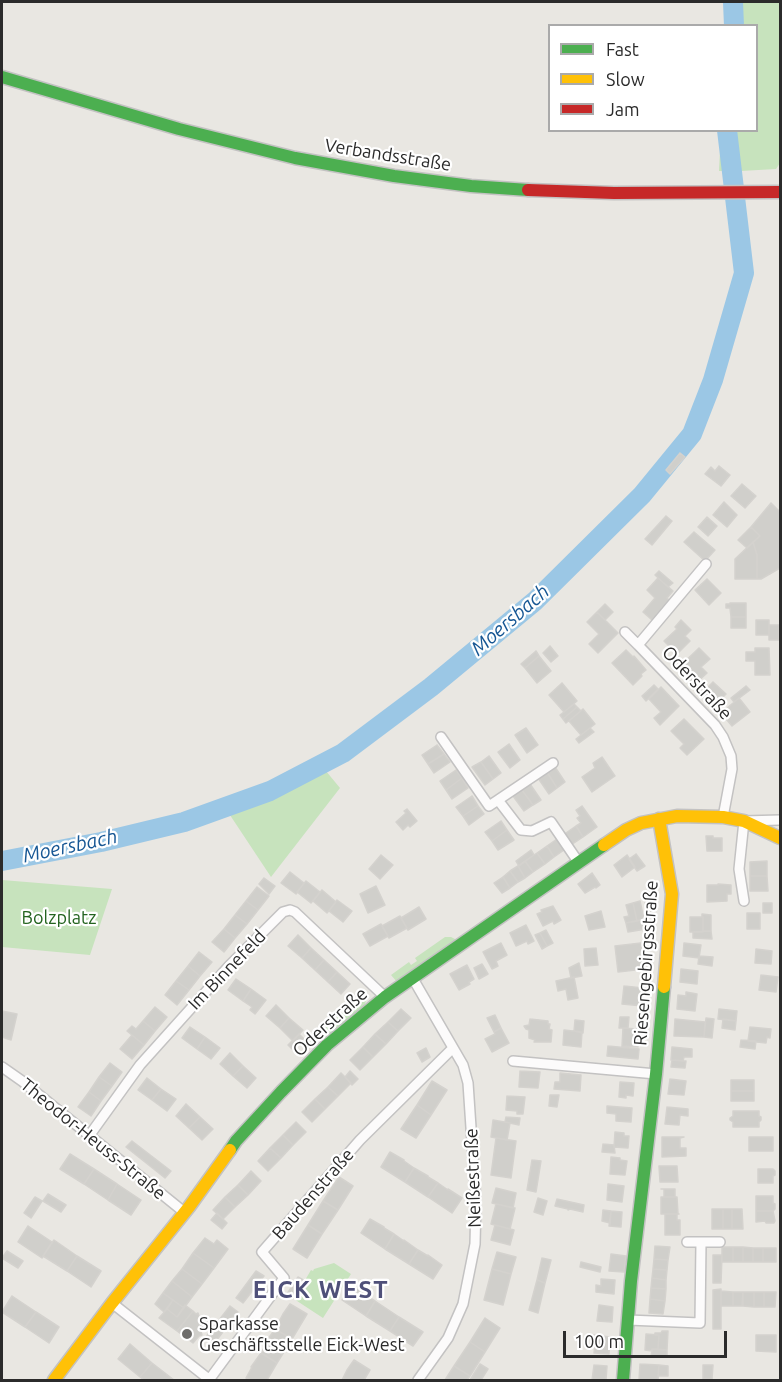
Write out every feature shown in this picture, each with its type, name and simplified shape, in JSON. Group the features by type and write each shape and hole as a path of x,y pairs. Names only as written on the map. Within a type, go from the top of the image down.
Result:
{"street":[{"name":"Verbandsstraße","path":"2,77 245,146 394,176 471,186 542,191 780,192"},
{"name":"Oderstraße","path":"638,645 706,564"},
{"name":"Oderstraße","path":"625,632 715,725 723,737 731,756 732,769 723,817"},
{"path":"441,737 489,807 553,763"},
{"path":"498,800 521,830 532,831 551,822 579,863"},
{"name":"Oderstraße","path":"54,1380 236,1141 327,1045 385,997 626,830 641,823 683,815 723,817 744,821 780,820"},
{"name":"Riesengebirgsstraße","path":"623,1380 631,1281 656,1074 672,894 659,819"},
{"name":"Oderstraße","path":"744,821 780,838"},
{"path":"744,821 739,869 744,901"},
{"name":"Im Binnefeld","path":"89,1137 140,1065 229,966 283,912 290,910 295,912 385,997"},
{"name":"Neißestraße","path":"412,977 463,1065 468,1083 476,1202 475,1244 463,1304 448,1338 418,1380"},
{"name":"Baudenstraße","path":"210,1380 284,1278 262,1252 360,1140 453,1048"},
{"name":"Riesengebirgsstraße","path":"513,1061 656,1074"},
{"name":"Theodor-Heuss-Straße","path":"2,1067 184,1212"},
{"path":"687,1242 720,1242"},
{"path":"628,1320 700,1323 701,1242"},
{"path":"112,1303 210,1380"}],"green space":[{"path":"727,2 780,2 780,163 776,169 719,171 721,132 758,132 758,24 726,24"},
{"path":"321,765 340,788 271,877 222,803"},
{"name":"Bolzplatz","path":"2,880 112,889 90,955 2,947"},
{"path":"445,937 457,940 397,982 391,975 409,962 411,965 417,961 415,958"},
{"path":"367,992 364,1006 327,1038 318,1034"},
{"path":"334,1263 351,1274 323,1318 294,1299 311,1270"}],"building":[{"path":"680,453 685,457 670,474 666,470"},
{"path":"719,466 730,475 721,486 705,474 711,467 715,471"},
{"path":"742,484 756,496 745,508 731,496"},
{"path":"724,502 737,515 727,527 713,515"},
{"path":"771,503 780,512 780,568 757,579 757,555 753,542 760,536 751,527"},
{"path":"666,516 672,521 652,545 645,539"},
{"path":"707,517 717,526 708,536 698,527"},
{"path":"751,527 760,536 747,548 738,540"},
{"path":"694,532 715,550 705,561 684,542"},
{"path":"753,542 757,555 757,579 735,579 735,559"},
{"path":"659,571 673,583 668,587 655,575"},
{"path":"658,578 673,591 667,598 669,600 652,620 643,612 655,598 647,590"},
{"path":"707,579 721,593 709,605 695,590"},
{"path":"746,603 746,617 731,617 730,608 726,608 726,604"},
{"path":"605,604 613,612 605,620 597,612"},
{"path":"597,612 618,633 598,653 589,644 599,634 587,622"},
{"path":"731,617 746,617 746,628 731,628"},
{"path":"681,620 691,630 685,636 690,641 677,654 664,641 677,629 675,627"},
{"path":"756,620 769,620 769,635 756,635"},
{"path":"769,625 779,625 779,640 769,640"},
{"path":"550,646 558,656 551,662 543,653"},
{"path":"699,648 710,659 701,667 707,673 694,685 678,668"},
{"path":"755,648 769,648 770,675 755,675 755,661 746,661 746,652 755,652"},
{"path":"626,650 646,670 633,685 612,663"},
{"path":"536,651 539,656 525,668 521,664"},
{"path":"539,656 551,671 537,683 525,668"},
{"path":"713,682 726,694 713,707 701,694"},
{"path":"562,683 577,701 564,712 549,695"},
{"path":"654,685 658,689 646,701 642,696"},
{"path":"746,686 750,690 734,702 731,698"},
{"path":"661,687 679,706 660,725 654,718 661,712 649,699"},
{"path":"739,698 750,712 732,726 721,713"},
{"path":"574,704 577,707 563,719 560,715"},
{"path":"577,707 581,711 566,723 563,719"},
{"path":"583,709 595,724 581,735 569,721"},
{"path":"684,719 704,739 687,755 680,748 684,744 671,731"},
{"path":"526,728 538,745 527,753 515,735"},
{"path":"590,728 594,732 579,743 576,739"},
{"path":"509,744 520,760 510,768 498,752"},
{"path":"437,745 444,754 428,764 422,755"},
{"path":"444,754 450,762 434,773 428,764"},
{"path":"489,756 501,773 493,779 481,762"},
{"path":"602,757 615,776 592,792 582,777 595,768 593,763"},
{"path":"481,762 493,779 485,785 472,767"},
{"path":"555,767 565,782 557,788 547,772"},
{"path":"456,770 462,778 446,790 440,781"},
{"path":"547,772 557,788 549,794 538,778"},
{"path":"462,778 468,788 452,799 446,790"},
{"path":"530,784 541,800 533,805 522,790"},
{"path":"522,790 533,805 524,811 513,796"},
{"path":"472,796 478,806 463,816 456,807"},
{"path":"478,806 484,814 469,825 463,816"},
{"path":"582,806 597,827 583,837 576,826 581,823 577,818 580,816 576,810"},
{"path":"407,809 417,821 403,830 396,822 406,813 404,811"},
{"path":"501,821 507,830 492,841 485,832"},
{"path":"576,826 583,837 571,845 563,835"},
{"path":"507,830 514,840 498,850 492,841"},
{"path":"706,836 722,838 722,851 707,851"},
{"path":"557,839 564,850 554,857 547,846"},
{"path":"547,846 554,857 545,864 537,853"},
{"path":"531,850 534,855 519,866 516,861"},
{"path":"537,853 545,864 533,872 525,861"},
{"path":"636,854 645,866 637,871 629,859"},
{"path":"381,855 393,865 380,879 369,869"},
{"path":"627,855 635,867 622,877 614,865"},
{"path":"525,861 533,872 525,878 518,866"},
{"path":"767,861 767,876 750,876 750,862"},
{"path":"518,866 525,878 518,882 510,871"},
{"path":"510,871 518,882 510,888 503,877"},
{"path":"290,872 304,883 296,894 281,883"},
{"path":"592,873 600,885 585,893 578,884"},
{"path":"750,876 767,876 768,891 750,891"},
{"path":"503,877 510,888 502,893 494,883"},
{"path":"264,878 275,886 269,894 259,884"},
{"path":"306,881 320,892 311,903 297,892"},
{"path":"707,885 731,885 731,894 727,894 727,901 707,902"},
{"path":"376,886 385,905 368,913 360,894"},
{"path":"257,887 269,896 258,910 246,901"},
{"path":"322,890 336,902 327,913 313,901"},
{"path":"337,900 352,911 343,922 329,911"},
{"path":"655,900 654,911 648,912 645,902"},
{"path":"246,901 258,910 247,924 235,915"},
{"path":"640,901 644,919 637,921 633,903"},
{"path":"633,903 637,921 626,923 624,917 629,916 626,905"},
{"path":"763,903 772,903 772,913 763,913"},
{"path":"553,906 561,920 543,926 537,914"},
{"path":"419,907 426,919 408,930 401,918"},
{"path":"601,911 605,927 589,930 585,916"},
{"path":"747,913 760,913 760,929 747,929"},
{"path":"702,914 711,915 711,931 703,931"},
{"path":"235,915 247,924 235,938 224,929"},
{"path":"400,916 407,928 389,938 382,926"},
{"path":"690,917 703,917 703,932 690,932"},
{"path":"644,919 646,929 628,932 626,923"},
{"path":"381,924 388,936 370,946 363,934"},
{"path":"526,925 534,941 528,944 527,941 516,946 510,933"},
{"path":"224,929 235,938 224,952 212,942"},
{"path":"546,930 553,943 547,946 540,933"},
{"path":"711,931 712,939 693,938 693,932"},
{"path":"540,933 547,946 542,949 535,935"},
{"path":"298,935 311,948 302,958 288,946"},
{"path":"501,943 507,955 496,961 498,966 492,969 483,952"},
{"path":"641,943 644,969 618,972 615,946"},
{"path":"684,943 701,945 699,958 683,956"},
{"path":"311,948 324,960 315,970 302,958"},
{"path":"596,948 598,965 585,966 584,949"},
{"path":"756,949 772,951 771,964 755,963"},
{"path":"199,952 212,962 200,976 188,966"},
{"path":"699,956 713,957 712,966 698,964"},
{"path":"324,960 337,972 328,982 315,970"},
{"path":"579,963 582,976 571,978 569,968"},
{"path":"482,964 488,974 479,979 474,968"},
{"path":"467,965 474,979 459,990 450,974"},
{"path":"188,966 200,976 189,990 176,981"},
{"path":"681,969 698,971 697,984 680,982"},
{"path":"337,972 350,984 341,994 328,982"},
{"path":"761,975 778,977 776,992 759,990"},
{"path":"574,977 578,998 568,1000 566,989 558,991 556,981"},
{"path":"236,979 251,989 243,1001 228,990"},
{"path":"176,981 189,990 177,1005 165,995"},
{"path":"624,986 643,988 643,1006 622,1004"},
{"path":"251,989 266,1000 255,1014 250,1010 252,1007 243,1001"},
{"path":"686,992 697,994 695,1011 677,1009 678,995 686,996"},
{"path":"276,1005 289,1018 280,1028 266,1016"},
{"path":"155,1007 167,1017 155,1031 143,1021"},
{"path":"401,1009 411,1018 398,1031 388,1022"},
{"path":"719,1009 737,1011 736,1021 718,1019"},
{"path":"2,1011 17,1014 11,1040 2,1037"},
{"path":"495,1015 501,1028 494,1032 487,1018"},
{"path":"620,1017 629,1017 628,1028 619,1028"},
{"path":"289,1018 303,1030 293,1041 280,1028"},
{"path":"706,1018 714,1019 712,1038 704,1037"},
{"path":"530,1019 548,1021 549,1029 552,1030 551,1042 534,1042 535,1040 529,1038 529,1030 524,1026 529,1025"},
{"path":"675,1019 705,1022 704,1037 674,1036"},
{"path":"723,1019 736,1021 735,1030 722,1028"},
{"path":"575,1020 584,1021 583,1033 574,1031"},
{"path":"143,1021 155,1031 144,1045 127,1031 132,1026 136,1029"},
{"path":"388,1022 398,1031 386,1044 375,1034"},
{"path":"190,1027 205,1037 197,1049 182,1038"},
{"path":"750,1027 771,1029 770,1038 767,1037 766,1043 748,1041"},
{"path":"501,1028 509,1043 492,1052 485,1039"},
{"path":"623,1028 637,1029 638,1047 622,1046"},
{"path":"564,1030 582,1032 581,1047 563,1045"},
{"path":"299,1034 304,1039 293,1050 288,1045"},
{"path":"375,1034 386,1044 373,1057 363,1047"},
{"path":"132,1035 144,1045 132,1059 120,1049"},
{"path":"205,1037 220,1048 211,1059 197,1049"},
{"path":"741,1040 756,1041 755,1049 740,1047"},
{"path":"608,1046 639,1049 638,1059 607,1056"},
{"path":"363,1047 373,1057 360,1070 350,1060"},
{"path":"672,1047 692,1049 692,1057 684,1057 683,1061 671,1060"},
{"path":"426,1048 430,1057 422,1062 417,1053"},
{"path":"230,1053 243,1066 233,1076 220,1064"},
{"path":"672,1060 686,1061 685,1068 671,1067"},
{"path":"110,1063 122,1072 112,1086 99,1077"},
{"path":"243,1066 256,1078 247,1088 233,1076"},
{"path":"350,1071 358,1079 352,1085 345,1077"},
{"path":"520,1071 540,1072 538,1088 519,1087"},
{"path":"341,1073 351,1083 338,1096 328,1087"},
{"path":"560,1073 581,1075 580,1091 554,1089 555,1082 560,1082"},
{"path":"99,1077 112,1086 101,1101 89,1092"},
{"path":"147,1078 161,1089 152,1100 138,1090"},
{"path":"670,1079 686,1081 684,1095 668,1094"},
{"path":"731,1080 754,1080 754,1091 731,1091"},
{"path":"432,1081 447,1090 431,1115 417,1105"},
{"path":"620,1082 634,1083 633,1096 619,1097"},
{"path":"328,1087 338,1096 325,1109 315,1099"},
{"path":"161,1089 176,1099 167,1111 152,1100"},
{"path":"731,1091 754,1091 754,1101 731,1101"},
{"path":"89,1092 101,1101 91,1116 78,1107"},
{"path":"550,1095 559,1095 557,1107 549,1106"},
{"path":"507,1096 525,1097 523,1114 506,1110"},
{"path":"315,1099 325,1109 312,1122 302,1112"},
{"path":"186,1104 200,1117 189,1128 176,1116"},
{"path":"417,1105 431,1115 416,1138 401,1129"},
{"path":"607,1106 632,1108 631,1122 616,1121 616,1114 607,1113"},
{"path":"667,1107 688,1109 688,1116 680,1115 679,1125 665,1124"},
{"path":"733,1111 759,1111 761,1120 759,1127 733,1127 730,1118 733,1116"},
{"path":"200,1117 213,1129 202,1140 189,1128"},
{"path":"506,1117 520,1118 519,1125 505,1122"},
{"path":"493,1120 510,1123 507,1140 491,1137"},
{"path":"296,1122 306,1132 293,1145 283,1135"},
{"path":"615,1132 629,1136 628,1148 614,1147"},
{"path":"283,1135 293,1145 281,1158 270,1148"},
{"path":"662,1137 684,1137 680,1138 680,1148 686,1148 686,1156 662,1157"},
{"path":"749,1137 773,1137 773,1151 749,1151"},
{"path":"496,1138 516,1141 511,1178 491,1175"},
{"path":"132,1141 171,1171 165,1178 126,1147"},
{"path":"603,1144 614,1145 615,1153 602,1152"},
{"path":"270,1148 281,1158 268,1171 258,1161"},
{"path":"390,1152 414,1168 405,1182 381,1167"},
{"path":"70,1154 94,1169 84,1184 60,1169"},
{"path":"611,1157 627,1161 625,1175 610,1174"},
{"path":"532,1160 541,1161 536,1192 527,1190"},
{"path":"659,1166 677,1166 678,1182 660,1182"},
{"path":"414,1168 438,1183 428,1197 405,1182"},
{"path":"94,1169 117,1184 108,1200 84,1184"},
{"path":"758,1169 773,1169 775,1175 773,1183 758,1183"},
{"path":"251,1171 261,1181 248,1195 238,1185"},
{"path":"339,1177 353,1186 338,1210 323,1201"},
{"path":"438,1183 462,1198 452,1213 428,1197"},
{"path":"117,1184 141,1200 131,1215 108,1200"},
{"path":"608,1184 624,1186 622,1202 607,1200"},
{"path":"238,1185 248,1195 235,1207 225,1197"},
{"path":"496,1188 516,1193 513,1208 492,1203"},
{"path":"664,1189 675,1189 675,1197 664,1197"},
{"path":"48,1194 66,1205 61,1212 43,1201"},
{"path":"756,1196 773,1196 775,1209 756,1211"},
{"path":"35,1197 42,1201 31,1218 24,1213"},
{"path":"225,1197 235,1207 223,1219 213,1210"},
{"path":"661,1197 677,1197 678,1214 661,1214"},
{"path":"538,1198 547,1201 543,1215 534,1212"},
{"path":"557,1199 584,1205 583,1212 555,1206"},
{"path":"323,1201 338,1210 322,1234 308,1225"},
{"path":"496,1204 515,1208 510,1229 491,1224"},
{"path":"712,1209 723,1209 723,1229 712,1229"},
{"path":"723,1209 732,1209 732,1229 723,1229"},
{"path":"732,1209 742,1209 743,1229 732,1229"},
{"path":"603,1210 611,1211 610,1225 602,1221"},
{"path":"611,1211 622,1212 621,1227 609,1226"},
{"path":"756,1211 773,1211 774,1223 756,1222"},
{"path":"217,1213 227,1223 222,1229 211,1220"},
{"path":"665,1214 677,1214 677,1220 680,1220 680,1235 665,1235"},
{"path":"370,1219 394,1234 385,1249 361,1233"},
{"path":"308,1225 322,1234 307,1258 293,1249"},
{"path":"495,1225 514,1230 510,1245 491,1240"},
{"path":"28,1226 52,1242 42,1258 18,1242"},
{"path":"394,1234 418,1250 409,1264 385,1249"},
{"path":"205,1238 214,1244 217,1240 228,1249 214,1268 193,1253"},
{"path":"54,1240 77,1256 67,1271 43,1256"},
{"path":"655,1246 670,1247 668,1260 654,1259"},
{"path":"722,1247 733,1247 733,1262 722,1262"},
{"path":"733,1247 743,1247 743,1262 733,1262"},
{"path":"743,1247 753,1248 753,1262 743,1262"},
{"path":"753,1248 763,1248 763,1262 753,1262"},
{"path":"763,1248 776,1248 776,1262 763,1262"},
{"path":"418,1250 442,1265 433,1279 409,1264"},
{"path":"7,1251 23,1261 18,1268 2,1258"},
{"path":"497,1252 516,1257 511,1274 492,1269"},
{"path":"193,1253 214,1268 202,1284 182,1269"},
{"path":"611,1254 626,1256 624,1272 609,1271"},
{"path":"713,1255 722,1255 721,1283 713,1283"},
{"path":"77,1256 101,1271 91,1287 67,1271"},
{"path":"542,1258 551,1260 545,1283 537,1280"},
{"path":"654,1259 668,1260 667,1270 653,1269"},
{"path":"581,1262 601,1267 600,1272 580,1267"},
{"path":"182,1269 202,1284 192,1297 172,1281"},
{"path":"492,1269 511,1274 503,1305 484,1300"},
{"path":"653,1269 667,1270 666,1280 652,1278"},
{"path":"256,1271 264,1276 243,1303 236,1298"},
{"path":"298,1277 305,1281 294,1298 287,1294"},
{"path":"652,1278 666,1280 666,1289 651,1288"},
{"path":"601,1279 615,1280 614,1294 596,1292 596,1285 601,1286"},
{"path":"537,1280 545,1283 538,1313 529,1310"},
{"path":"172,1281 192,1297 184,1308 163,1293"},
{"path":"351,1286 375,1301 366,1316 342,1300"},
{"path":"651,1288 666,1289 665,1301 650,1299"},
{"path":"721,1289 721,1329 713,1329 713,1290"},
{"path":"721,1291 733,1292 733,1306 721,1306"},
{"path":"733,1292 743,1292 742,1306 733,1306"},
{"path":"743,1292 754,1292 754,1307 743,1306"},
{"path":"754,1292 764,1292 764,1307 754,1307"},
{"path":"764,1292 776,1292 775,1307 764,1307"},
{"path":"163,1293 173,1300 164,1312 155,1304"},
{"path":"12,1296 36,1312 25,1327 2,1312"},
{"path":"650,1299 665,1301 663,1314 649,1313"},
{"path":"173,1300 184,1308 177,1317 167,1309"},
{"path":"375,1301 399,1317 390,1331 366,1316"},
{"path":"290,1304 307,1314 292,1339 275,1329"},
{"path":"185,1305 193,1311 177,1331 159,1318 167,1309 177,1317"},
{"path":"599,1305 613,1307 612,1322 597,1321"},
{"path":"230,1306 238,1312 213,1345 205,1338"},
{"path":"193,1311 209,1323 201,1332 202,1335 193,1343 177,1331"},
{"path":"36,1312 59,1327 49,1343 25,1327"},
{"path":"399,1317 423,1332 413,1346 390,1331"},
{"path":"485,1318 500,1328 485,1352 470,1342"},
{"path":"275,1329 292,1339 277,1363 261,1353"},
{"path":"668,1331 667,1350 658,1349 659,1335 655,1333"},
{"path":"646,1334 659,1335 658,1349 645,1350"},
{"path":"594,1335 610,1337 609,1354 594,1353"},
{"path":"756,1335 776,1335 776,1352 756,1351"},
{"path":"470,1342 485,1352 470,1376 454,1366"},
{"path":"130,1344 152,1363 140,1377 118,1359"},
{"path":"652,1349 667,1350 667,1357 651,1357"},
{"path":"261,1353 277,1363 267,1380 246,1378 251,1367"},
{"path":"354,1360 370,1370 364,1380 342,1380 347,1370"},
{"path":"152,1363 174,1380 144,1380 140,1377"},
{"path":"480,1364 488,1369 481,1380 470,1380"},
{"path":"640,1364 659,1365 658,1380 639,1380"},
{"path":"594,1365 607,1366 606,1380 592,1380"},
{"path":"659,1365 668,1366 668,1376 658,1376"},
{"path":"703,1365 713,1365 712,1379 703,1379"},
{"path":"454,1366 470,1376 467,1380 445,1380"}],"waterway":[{"name":"Moersbach","path":"733,2 734,24"},
{"name":"Moersbach","path":"2,861 101,842 184,822 270,791 343,753 431,687 535,601 642,495 692,434 713,380 744,273 727,132"}],"traffic: fast":[{"path":"2,77 179,129 295,158 394,176 471,186 528,190"},
{"path":"230,1150 281,1092 327,1045 385,997 604,845"},
{"path":"623,1380 631,1281 664,987"}],"traffic: slow":[{"path":"604,845 641,823 677,816 723,817 744,821 780,838"},
{"path":"659,819 672,894 664,987"},
{"path":"54,1380 189,1207 230,1150"}],"traffic: jam":[{"path":"528,190 614,193 780,192"}],"place":[{"name":"Sparkasse Geschäftsstelle Eick-West","path":"187,1334"}],"district":[{"name":"EICK WEST","path":"321,1290"}]}
